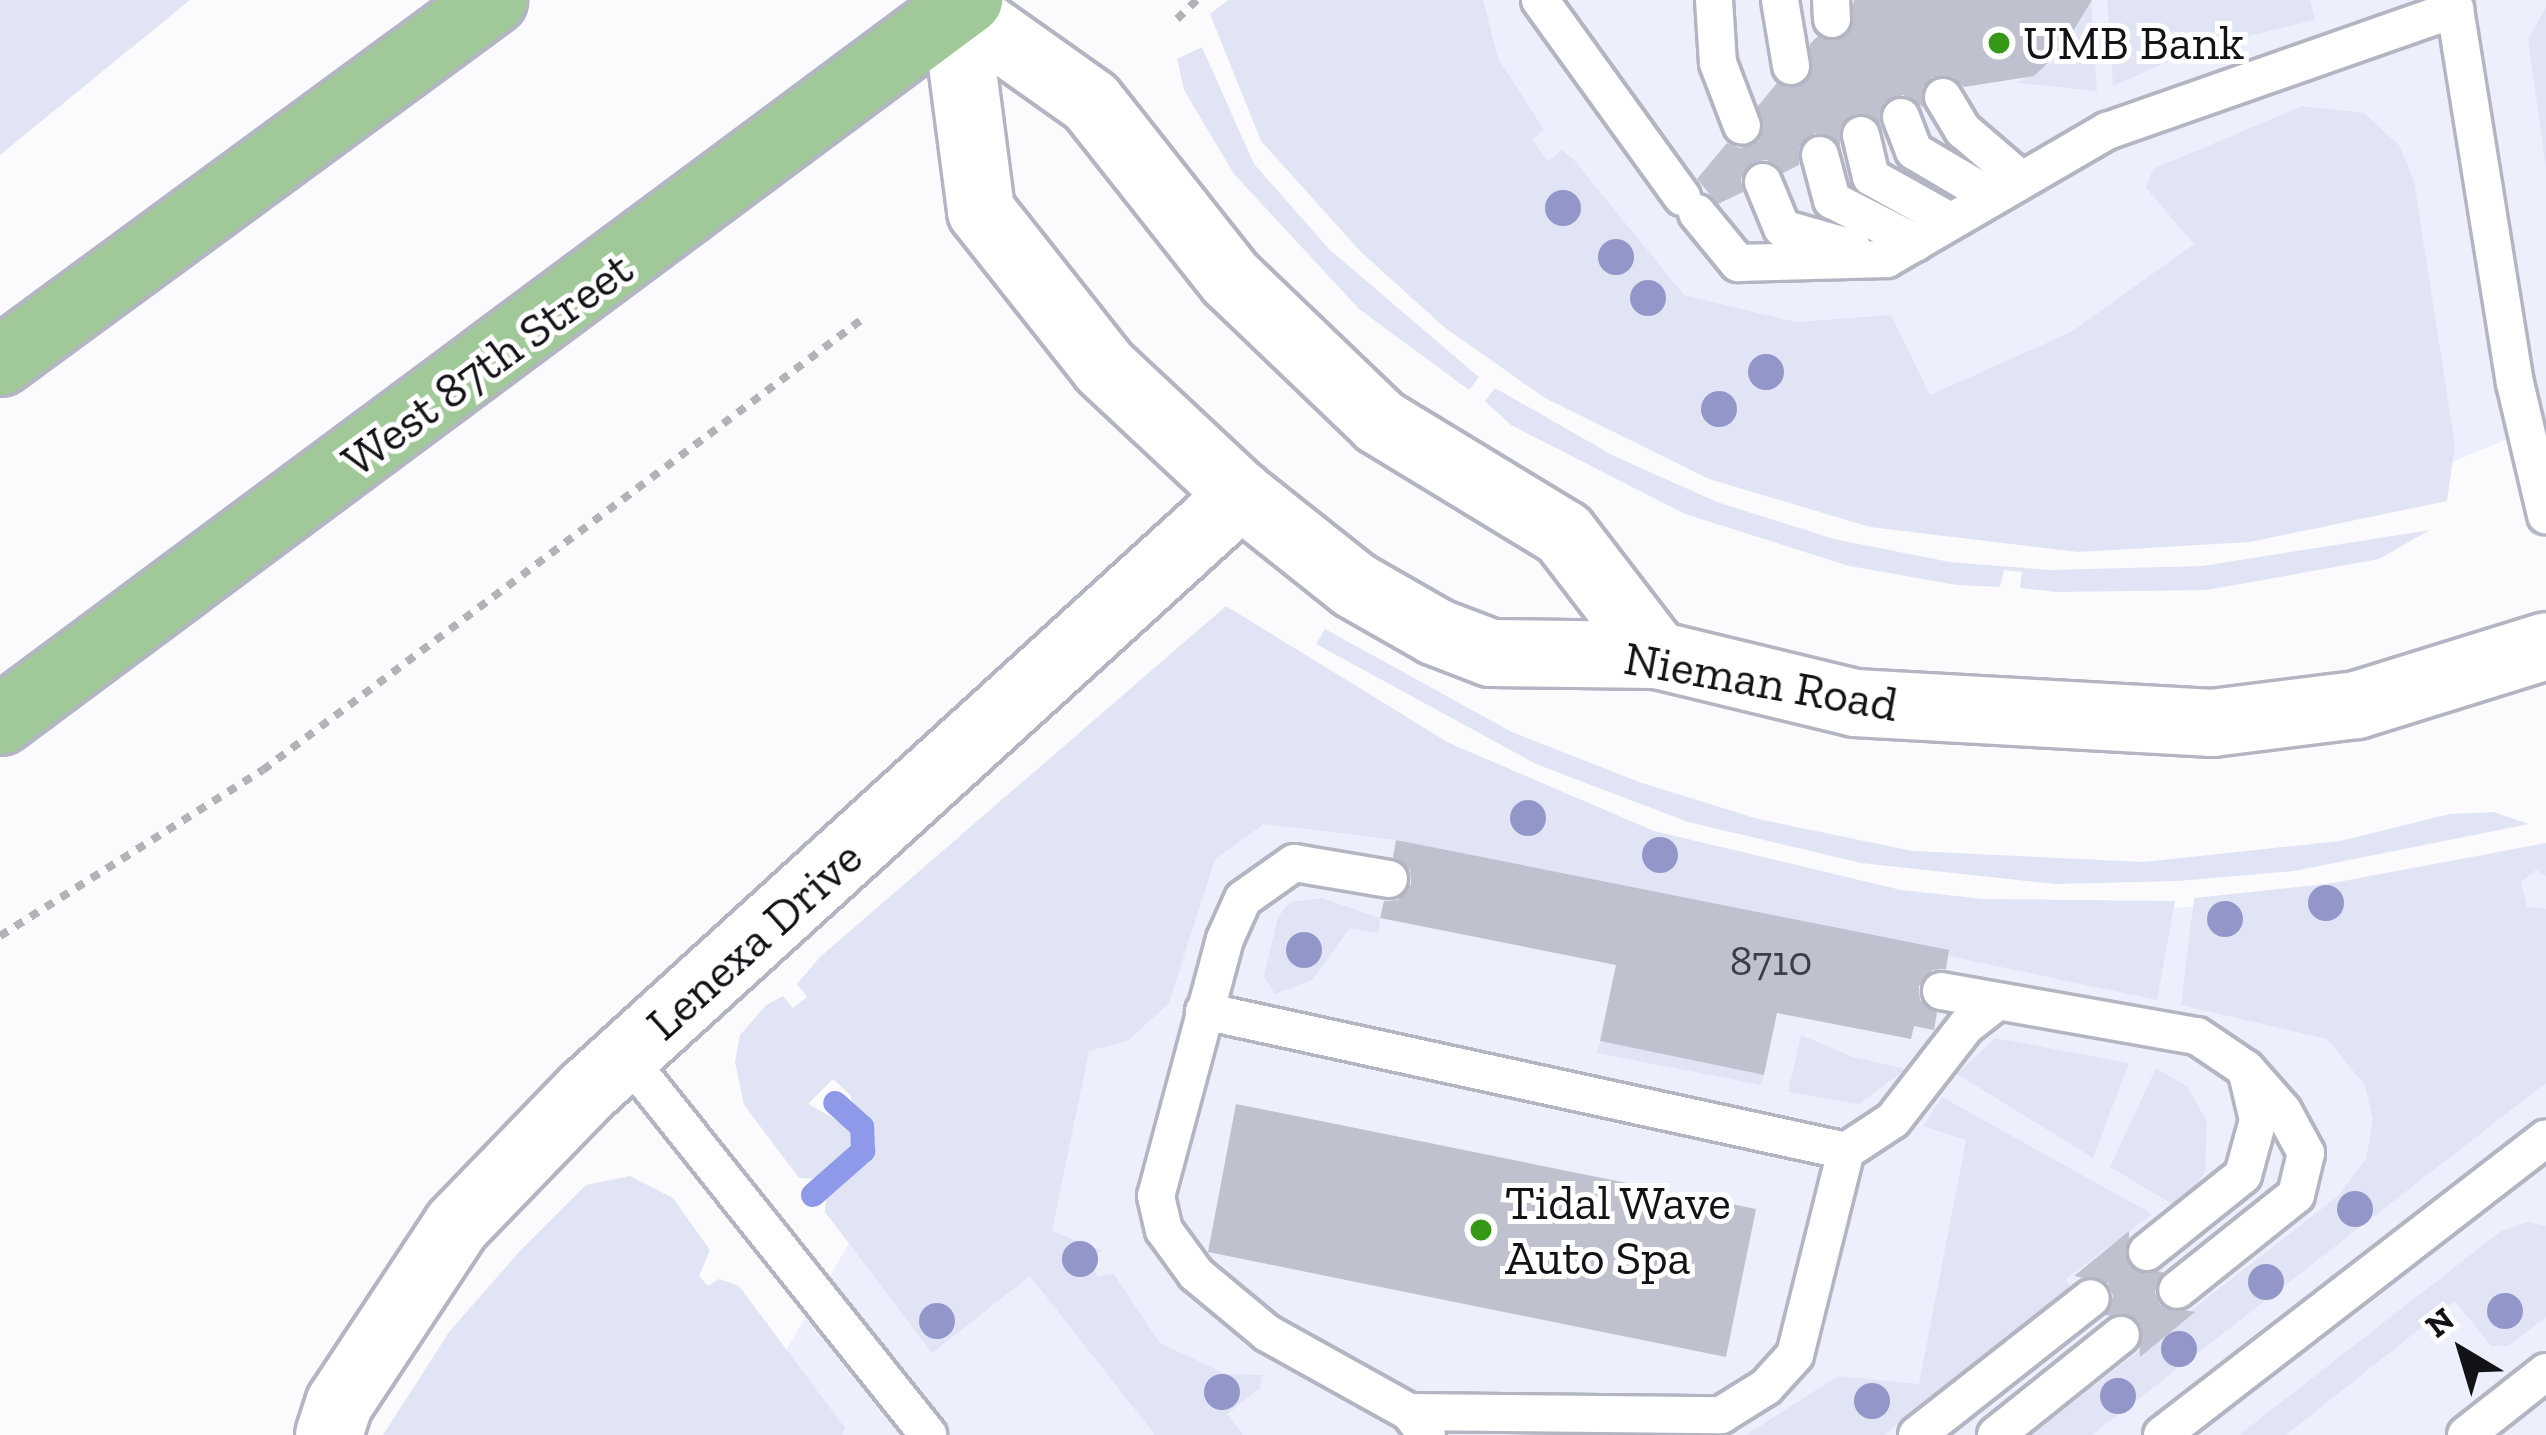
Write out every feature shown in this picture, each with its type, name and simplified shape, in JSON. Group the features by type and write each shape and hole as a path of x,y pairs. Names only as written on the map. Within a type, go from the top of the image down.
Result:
{"main road":[{"path":"0,362 494,0"},
{"name":"West 87th Street","path":"0,721 957,3"}],"street":[{"name":"Nieman Road","path":"957,3 981,211 1104,367 1241,495 1354,585 1436,632 1491,653 1657,655 1856,703 2212,723 2356,705 2546,646"},
{"path":"957,3 1091,102 1231,278 1380,422 1564,534 1657,655"},
{"name":"Lenexa Drive","path":"329,1435 339,1404 457,1225 626,1055 1241,495"}],"lane":[{"path":"1540,0 1738,263 1902,251 2107,130 2459,3 2516,383 2546,515"},
{"path":"1714,0 1718,63 1742,126"},
{"path":"1780,0 1791,67"},
{"path":"1943,97 2005,187"},
{"path":"1901,117 1914,151 2005,187"},
{"path":"1861,135 1871,178 1950,221"},
{"path":"1820,155 1832,200 1902,251"},
{"path":"1763,182 1782,228 1902,251"},
{"path":"1389,879 1294,863 1279,869 1244,898 1204,1011 1156,1196 1164,1230 1196,1274 1267,1333 1418,1424 1721,1415 1766,1387 1795,1355 1846,1151 1893,1120 1966,1026 1997,1002"},
{"path":"1941,992 2197,1036 2246,1069 2283,1112 2306,1153 2306,1175 2296,1195 2177,1289"},
{"path":"1204,1011 1846,1151"},
{"path":"626,1055 928,1435"},
{"path":"2146,1252 2243,1175 2258,1120 2246,1069"},
{"path":"2162,1435 2546,1138"},
{"path":"1917,1435 2091,1298"},
{"path":"1996,1435 2121,1335"},
{"path":"2466,1435 2546,1372"}],"path":[{"path":"1178,19 1197,0"},
{"path":"0,936 263,770 861,320"}],"shaded area":[{"path":"0,0 190,0 0,155"},
{"path":"1228,0 1483,0 1498,58 1544,130 1532,140 1548,161 1562,150 1574,160 1684,295 1796,322 1891,315 1930,395 2071,332 2194,244 2146,188 2153,169 2302,106 2364,113 2399,145 2414,181 2455,445 2447,501 2250,542 2078,552 1870,527 1709,479 1545,398 1444,327 1361,252 1261,141 1210,14"},
{"path":"1364,0 2546,0 2546,423 2404,482 1902,514"},
{"path":"2091,0 2097,91 2017,83 2053,62"},
{"path":"2107,0 2310,0 2315,20 2199,48 2113,86"},
{"path":"2546,7 2546,169 2528,39"},
{"path":"1202,47 1254,164 1330,250 1479,377 1469,390 1359,309 1234,174 1184,90 1177,59"},
{"path":"1495,388 1614,456 1717,502 1834,539 1950,562 2051,570 2202,566 2430,530 2379,559 2207,590 2057,592 2020,588 2022,572 2004,570 2000,587 1957,585 1849,566 1685,514 1511,425 1485,401"},
{"path":"1226,606 1449,743 1654,831 1901,890 1984,899 2175,901 2157,1000 1397,840 1264,824 1215,859 1169,1003 1128,1041 1089,1051 1052,1231 1103,1251 1089,1256 1098,1277 1113,1273 1160,1343 1226,1374 1262,1375 1260,1388 1227,1414 1243,1435 1155,1435 1030,1276 932,1353 825,1212 826,1197 871,1150 850,1095 833,1079 808,1104 853,1129 856,1149 820,1179 799,1178 744,1105 735,1062 740,1035 766,1005 783,996 793,1008 807,997 797,984 820,957"},
{"path":"1325,629 1512,732 1639,782 1758,819 1913,851 2143,862 2340,841 2450,814 2493,812 2529,824 2294,871 2178,881 2055,884 1861,863 1688,822 1536,764 1316,644"},
{"path":"1457,761 1625,829 1850,893 2061,914 2257,903 2546,854 2546,1435 736,1435 1110,801"},
{"path":"2546,843 2546,876 2536,870 2521,882 2527,907 2546,909 2546,1083 2092,1435 2031,1435 2338,1196 2366,1159 2373,1119 2364,1084 2327,1039 2181,1005 2194,898 2327,884"},
{"path":"1322,898 1380,918 1379,933 1350,928 1312,980 1275,994 1264,976 1278,917 1290,902"},
{"path":"1801,1035 1853,1057 1906,1069 1859,1104 1788,1092"},
{"path":"1995,1038 2129,1063 2093,1158 1957,1074"},
{"path":"1600,1041 1764,1075 1761,1085 1597,1053"},
{"path":"2156,1068 2188,1087 2207,1122 2205,1172 2179,1208 2110,1167"},
{"path":"1942,1097 2152,1214 2066,1279 2072,1290 1884,1435 1746,1435 1838,1376 1919,1384 1966,1140 1923,1126"},
{"path":"630,1176 673,1198 710,1250 699,1276 708,1286 719,1279 739,1286 845,1428 842,1435 383,1435 449,1332 519,1252 586,1185"},
{"path":"2528,1222 2546,1226 2546,1317 2508,1346 2491,1346 2455,1301 2286,1435 2239,1435 2501,1231"}],"building":[{"path":"1854,0 2092,0 2060,52 2034,76 1964,87 1953,77 1932,77 1923,87 1923,107 1903,95 1884,102 1880,124 1855,114 1840,128 1840,145 1815,133 1799,148 1799,165 1783,173 1767,160 1753,162 1741,178 1743,192 1718,204 1697,179 1727,143 1740,148 1759,141 1758,106 1777,83 1806,82 1810,44 1818,36 1845,37"},
{"name":"Tidal Wave Auto Spa","path":"1396,840 1949,950 1946,969 1932,970 1919,986 1920,1000 1937,1013 1934,1030 1914,1026 1911,1039 1777,1013 1764,1075 1600,1041 1616,965 1380,918 1384,901 1398,900 1411,884 1410,870 1393,857"},
{"name":"Tidal Wave Auto Spa","path":"1236,1104 1756,1209 1726,1357 1208,1252"},
{"path":"2129,1231 2130,1267 2163,1272 2155,1292 2160,1305 2195,1312 2140,1357 2138,1320 2105,1315 2113,1296 2108,1283 2074,1276"}],"waterway":[{"path":"813,1195 863,1151 862,1127 835,1103"}],"place":[{"name":"UMB Bank","path":"1999,43"},
{"name":"Tidal Wave Auto Spa","path":"1481,1230"}]}
